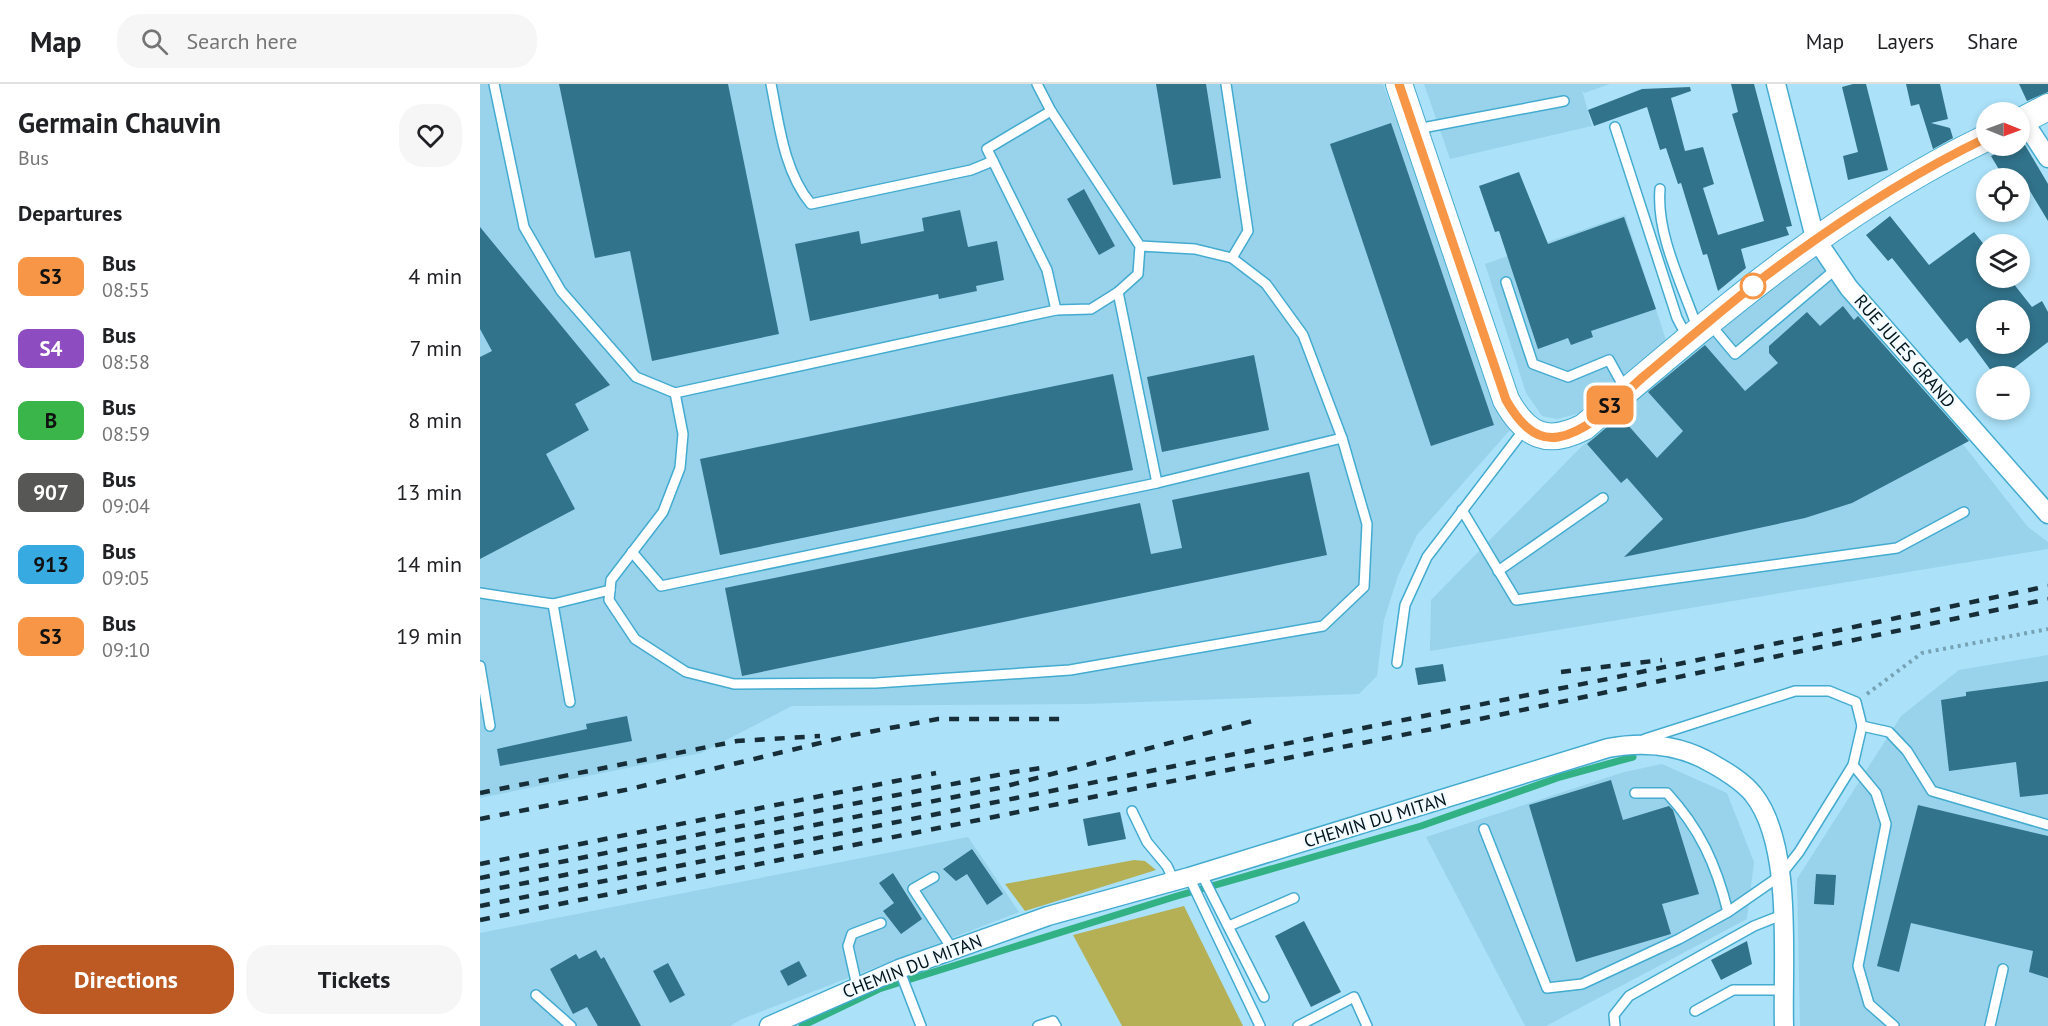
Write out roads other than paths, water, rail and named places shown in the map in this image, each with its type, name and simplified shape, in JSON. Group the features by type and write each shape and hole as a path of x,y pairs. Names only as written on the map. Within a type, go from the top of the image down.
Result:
{"street":[{"path":"1400,84 1506,400 1515,416 1526,427 1545,436 1556,438 1584,427 1698,331 1815,238 1926,167 1976,143"},
{"name":"RUE JULES GRAND","path":"1776,84 1815,238 1849,288 2048,514"},
{"path":"2030,116 2048,107"},
{"path":"2030,133 2048,158"},
{"name":"CHEMIN DU MITAN","path":"769,1026 899,969 1048,916 1188,877 1608,748 1631,744 1665,745 1697,754 1734,776 1753,794 1769,822 1780,876 1784,1026"}],"lane":[{"path":"494,84 524,227 561,291 636,376 675,393 1056,310 1091,309 1118,292 1138,274 1140,246 1051,111 1037,84"},
{"path":"771,84 779,129 798,188 811,204 971,170 993,161"},
{"path":"1226,84 1248,231 1232,258"},
{"path":"1415,129 1564,102"},
{"path":"1051,111 987,149 1047,270 1056,310"},
{"path":"1615,127 1677,318 1736,354 1836,269"},
{"path":"1660,189 1658,208 1666,238 1698,331"},
{"path":"675,393 683,434 681,468 663,512 611,580 609,600 635,639 686,672 734,684 876,683 1070,670 1323,626 1364,587 1367,524 1342,438 1303,334 1266,284 1232,258 1195,249 1140,246"},
{"path":"1506,282 1533,364 1568,377 1609,360 1627,391"},
{"path":"1118,292 1157,483"},
{"path":"1397,663 1405,605 1427,557 1526,427"},
{"path":"633,552 660,586 1157,483 1342,438"},
{"path":"1498,571 1603,498"},
{"path":"1462,510 1516,600 1897,548 1964,512"},
{"path":"480,592 553,604 610,590"},
{"path":"553,604 570,702"},
{"path":"480,666 490,726"},
{"path":"1484,829 1547,988 1582,984 1679,939 1728,912 1780,876 1799,852 1853,765 1862,726 1856,702 1829,692 1795,691 1631,744"},
{"path":"1862,726 1889,732 1907,751 1932,791 2048,825"},
{"path":"1853,765 1876,793 1886,824 1857,966 1869,1004 1894,1026"},
{"path":"1635,792 1667,793 1689,818 1718,874 1728,912"},
{"path":"1132,811 1147,842 1167,866 1188,877 1229,926 1264,997"},
{"path":"934,877 913,889 953,950"},
{"path":"1188,877 1260,1026"},
{"path":"1229,926 1294,898"},
{"path":"1616,1026 1614,1015 1629,996 1754,926 1782,915"},
{"path":"857,986 848,946 852,934 881,923"},
{"path":"899,969 921,1026"},
{"path":"1990,1026 2003,969"},
{"path":"1695,1011 1732,990 1783,990"},
{"path":"536,995 571,1026"},
{"path":"1298,1026 1354,997 1367,1026"},
{"path":"1038,1026 1053,1021 1056,1026"}],"waterway":[{"path":"802,1026 879,989 1177,896 1421,826 1560,777 1633,757"}],"railway":[{"path":"480,906 1617,677 2048,586"},
{"path":"480,920 1437,728 2048,599"},
{"path":"1561,672 1662,660"},
{"path":"480,819 630,789 853,735 938,719 1061,719"},
{"path":"480,892 999,788 1260,719"},
{"path":"480,793 737,741 820,736"},
{"path":"480,878 1013,772 1049,767"},
{"path":"480,864 936,773"}]}
